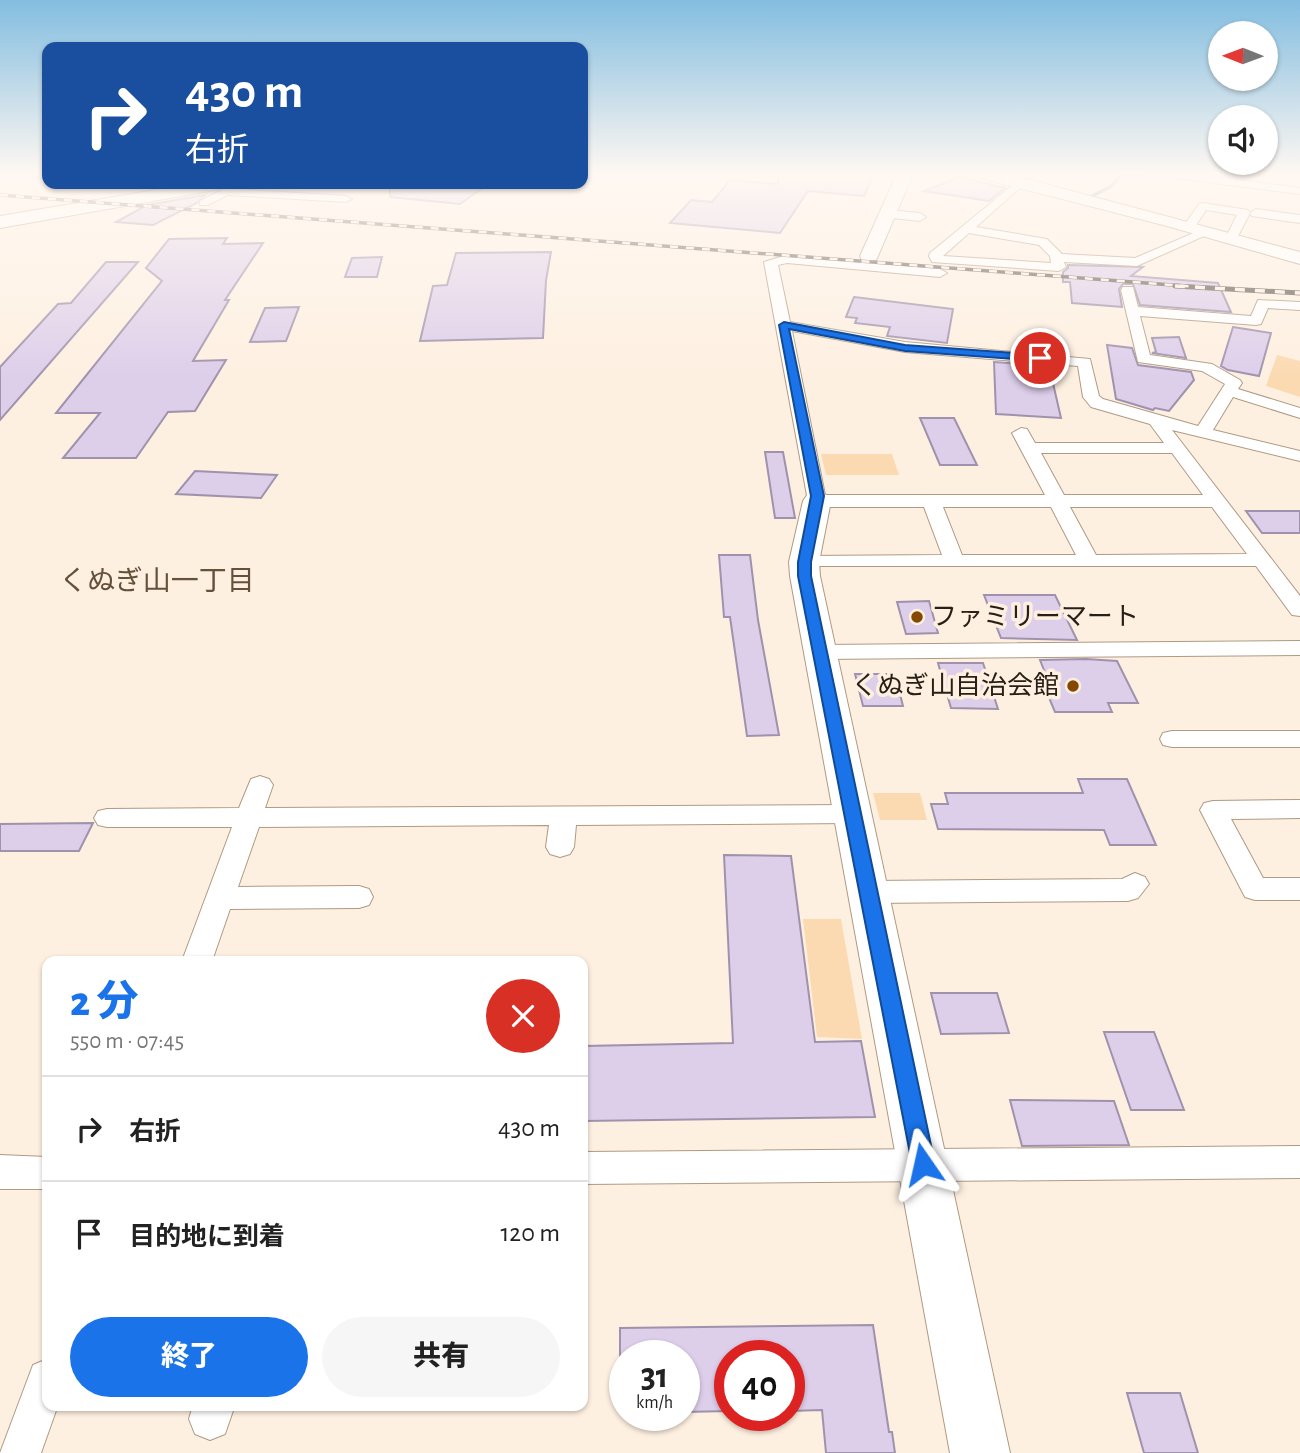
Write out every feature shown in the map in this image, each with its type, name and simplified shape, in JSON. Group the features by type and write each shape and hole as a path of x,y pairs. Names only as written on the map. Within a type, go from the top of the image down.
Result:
{"main road":[{"path":"1241,242 1300,258"}],"street":[{"path":"867,261 875,242"},
{"path":"953,242 933,258 1059,267 1057,258 1048,245 1042,242"},
{"path":"1057,258 1137,262 1174,242"},
{"path":"940,273 867,261 786,259 771,262 817,501 804,562 805,576 980,1453"},
{"path":"1128,290 1143,359 1206,367 1234,383 1203,432"},
{"path":"1132,311 1256,321 1263,303 1300,306"},
{"path":"784,325 905,348 1085,362 1093,400 1203,432 1300,456"},
{"path":"1229,391 1300,413"},
{"path":"1154,418 1300,610"},
{"path":"1089,561 1024,441 1178,448"},
{"path":"817,501 1217,500"},
{"path":"931,501 955,562"},
{"path":"804,562 1262,560"},
{"path":"820,652 1300,648"},
{"path":"1172,739 1300,739"},
{"path":"199,956 260,785"},
{"path":"1300,809 1213,810 1255,889 1300,889"},
{"path":"107,818 852,814"},
{"path":"560,847 564,816"},
{"path":"869,892 1128,890 1135,884"},
{"path":"220,898 359,897"},
{"path":"588,1168 1300,1163"},
{"path":"0,1172 42,1172"},
{"path":"20,1453 42,1393"}],"shaded area":[{"path":"1277,355 1300,361 1300,397 1266,386"},
{"path":"821,454 892,454 899,475 826,475"},
{"path":"873,793 920,793 927,820 880,820"},
{"path":"803,919 841,919 862,1039 817,1037"}],"building":[{"path":"167,242 263,243 225,300 229,300 193,361 226,360 195,411 168,412 136,458 63,458 100,413 56,413 162,281 146,268"},
{"path":"551,252 546,280 543,338 420,341 433,286 447,285 456,253"},
{"path":"382,257 377,277 345,277 352,258"},
{"path":"106,262 138,262 0,420 0,367 58,304 71,303"},
{"path":"1068,265 1143,267 1131,276 1218,283 1231,312 1140,305 1133,284 1123,284 1119,289 1122,307 1072,303 1070,282 1063,282 1063,272"},
{"path":"854,297 953,309 947,343 887,336 890,327 855,323 857,318 846,317"},
{"path":"299,307 286,341 250,342 265,308"},
{"path":"1233,327 1271,333 1259,376 1221,366"},
{"path":"1179,337 1186,358 1152,353 1156,352 1152,338"},
{"path":"1107,345 1132,348 1138,365 1191,372 1194,380 1169,411 1155,408 1153,410 1116,399"},
{"path":"994,362 1049,366 1061,418 996,414"},
{"path":"920,418 954,418 977,465 940,465"},
{"path":"765,452 783,452 795,518 775,518"},
{"path":"195,471 277,475 261,498 176,494"},
{"path":"1246,511 1300,511 1300,533 1262,533"},
{"path":"719,555 750,555 758,620 779,735 747,736 730,617 724,617"},
{"path":"984,595 1055,595 1077,640 1001,638"},
{"name":"ファミリーマート","path":"929,601 938,633 906,634 897,602"},
{"path":"1040,660 1117,661 1138,703 1108,703 1112,712 1055,712 1047,693 1053,693"},
{"path":"938,663 983,663 998,709 951,708"},
{"path":"855,674 895,674 903,706 863,706"},
{"path":"1078,779 1127,779 1156,845 1110,845 1104,830 938,829 931,804 948,804 945,793 1083,793"},
{"path":"93,823 79,851 0,851 0,824"},
{"path":"724,855 791,856 815,1042 861,1041 875,1117 588,1121 588,1046 733,1043"},
{"path":"931,993 997,993 1009,1033 941,1034"},
{"path":"1104,1032 1154,1032 1184,1110 1131,1110"},
{"path":"1010,1100 1114,1101 1129,1145 1022,1146"},
{"path":"873,1325 889,1432 892,1432 895,1453 826,1453 822,1410 805,1411 805,1340 714,1340 714,1411 700,1412 700,1340 620,1340 620,1328"},
{"path":"1127,1393 1180,1393 1198,1453 1144,1453"}],"railway":[{"path":"610,242 1198,287"},
{"path":"1175,286 1300,293"}],"place":[{"name":"ファミリーマート","path":"917,617"},
{"name":"くぬぎ山自治会館","path":"1073,686"}],"district":[{"name":"くぬぎ山一丁目","path":"157,582"}],"route":[{"path":"923,1164 805,576 804,562 818,496 784,325 905,348 1040,358"}]}
